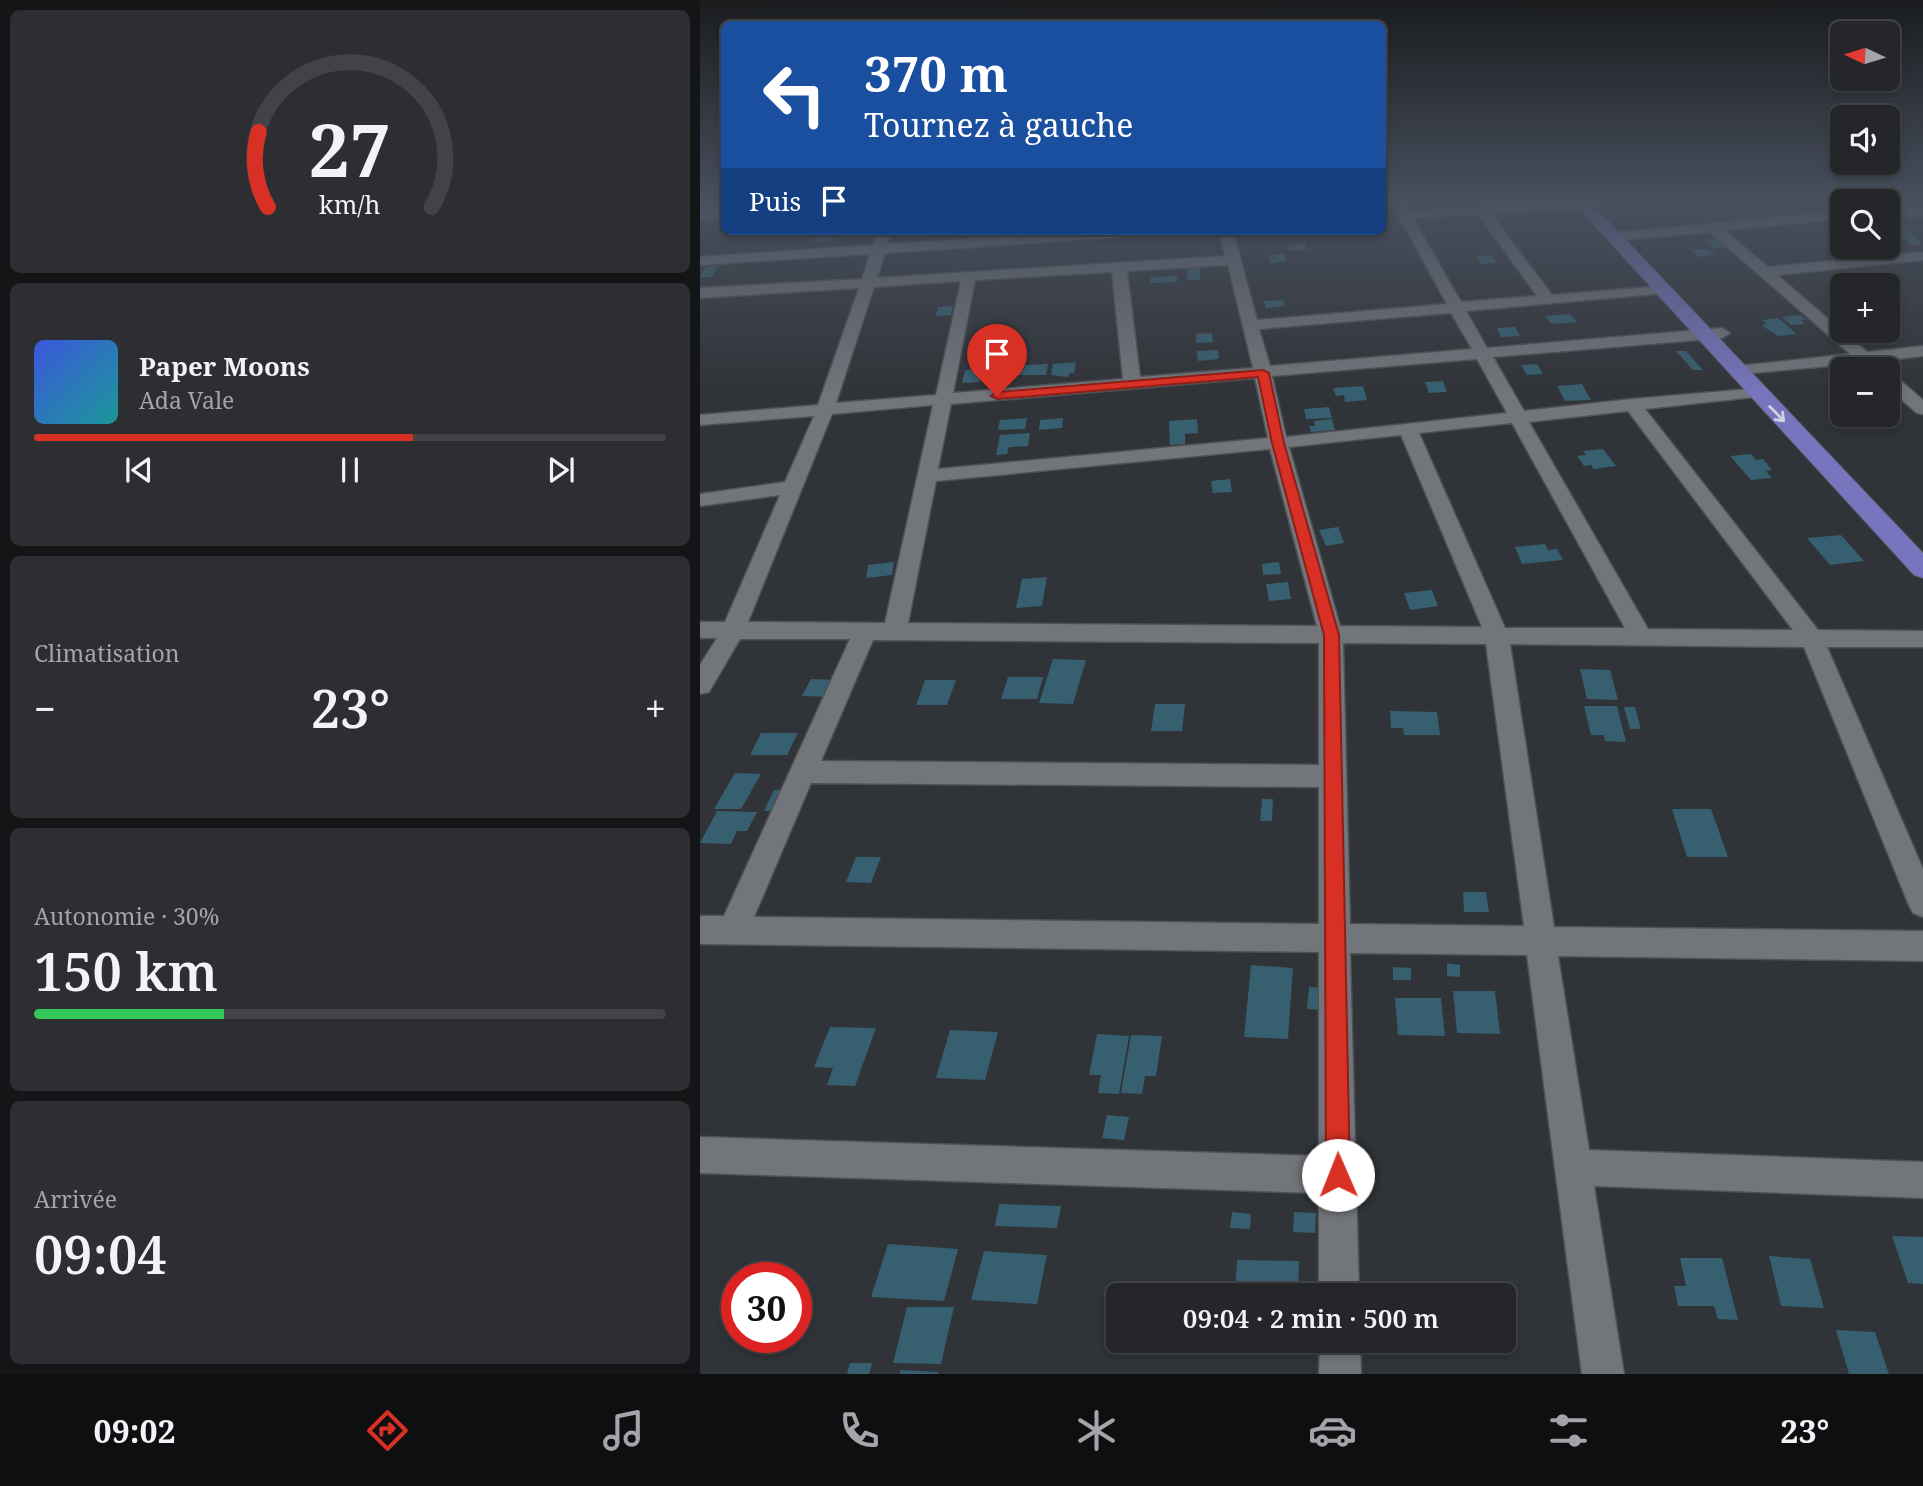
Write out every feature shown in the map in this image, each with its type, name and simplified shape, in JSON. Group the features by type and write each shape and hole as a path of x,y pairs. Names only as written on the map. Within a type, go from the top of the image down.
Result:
{"main road":[{"path":"1644,266 1662,290 1713,334"},
{"path":"1649,266 1747,370 1923,544"},
{"path":"1747,370 1755,392 1923,569"}],"street":[{"path":"700,685 733,631 793,487 824,410 873,266"},
{"path":"700,293 1133,266"},
{"path":"1235,266 1263,373 1278,443 1331,635 1339,1283"},
{"path":"1433,266 1641,636"},
{"path":"1523,266 1547,299"},
{"path":"1757,266 1863,357 1923,351"},
{"path":"1764,272 1834,266"},
{"path":"1119,267 1132,384"},
{"path":"895,632 969,276"},
{"path":"1250,325 1662,290"},
{"path":"700,420 1713,334"},
{"path":"1747,370 1830,361"},
{"path":"1900,389 1923,409"},
{"path":"927,476 1278,443 1755,392"},
{"path":"1632,404 1812,638 1923,903"},
{"path":"1407,428 1497,636 1602,1374"},
{"path":"700,500 793,487"},
{"path":"700,630 1923,639"},
{"path":"733,930 865,631"},
{"path":"803,772 1333,776"},
{"path":"700,930 1923,946"},
{"path":"700,1155 1338,1175"},
{"path":"1573,1167 1923,1180"},
{"path":"1340,1353 1340,1374"}],"building":[{"path":"718,266 712,277 700,277 706,267"},
{"path":"1200,267 1200,280 1187,280 1187,268"},
{"path":"1177,276 1177,282 1150,283 1151,277"},
{"path":"1283,300 1285,306 1266,308 1264,301"},
{"path":"953,306 951,315 936,316 938,307"},
{"path":"1570,314 1577,322 1552,324 1545,316"},
{"path":"1801,315 1806,320 1801,320 1805,324 1791,325 1782,317"},
{"path":"1778,318 1797,334 1778,336 1761,325 1767,324 1762,320"},
{"path":"1515,327 1520,336 1501,337 1497,328"},
{"path":"1212,333 1213,342 1196,343 1196,334"},
{"path":"1218,350 1219,359 1198,361 1197,351"},
{"path":"1676,351 1686,351 1703,370 1693,370"},
{"path":"1076,362 1074,373 1069,373 1069,377 1051,375 1053,364"},
{"path":"1048,364 1046,375 1017,375 1018,369 1024,369 1025,365"},
{"path":"1537,364 1543,374 1527,375 1521,365"},
{"path":"1003,368 1000,380 983,381 986,369"},
{"path":"982,369 979,382 962,383 965,370"},
{"path":"1443,381 1447,392 1429,393 1425,382"},
{"path":"1582,384 1591,400 1565,401 1557,386"},
{"path":"1363,386 1367,400 1345,402 1344,395 1336,396 1333,388"},
{"path":"1329,407 1332,418 1306,419 1304,409"},
{"path":"1027,418 1025,429 998,430 1000,420"},
{"path":"1063,418 1062,428 1039,430 1040,420"},
{"path":"1197,419 1198,433 1185,434 1185,444 1170,445 1169,421"},
{"path":"1332,419 1335,430 1311,432 1309,426 1315,426 1314,421"},
{"path":"1030,433 1028,446 1009,447 1007,454 996,455 1000,435"},
{"path":"1603,449 1616,466 1594,469 1591,465 1584,466 1577,456 1586,455 1583,451"},
{"path":"1751,454 1756,460 1763,459 1772,470 1766,471 1772,478 1751,480 1730,456"},
{"path":"1230,479 1232,492 1213,493 1211,481"},
{"path":"1338,527 1344,543 1326,546 1319,530"},
{"path":"1841,535 1864,561 1830,565 1807,538"},
{"path":"1545,544 1548,550 1557,549 1563,560 1522,564 1515,547"},
{"path":"894,562 892,575 866,578 868,565"},
{"path":"1279,562 1281,574 1263,575 1262,564"},
{"path":"1047,577 1042,606 1016,608 1022,579"},
{"path":"1288,582 1291,599 1269,601 1266,584"},
{"path":"1432,590 1438,606 1410,610 1404,593"},
{"path":"1053,659 1086,660 1073,704 1039,703"},
{"path":"1580,669 1610,670 1618,700 1587,699"},
{"path":"1008,677 1043,677 1037,699 1001,699"},
{"path":"811,679 839,680 830,697 802,696"},
{"path":"925,680 956,680 947,705 916,705"},
{"path":"1155,704 1185,704 1182,731 1151,731"},
{"path":"1584,706 1617,706 1626,742 1605,741 1604,735 1591,735"},
{"path":"1624,707 1635,707 1641,729 1630,729"},
{"path":"1390,711 1437,712 1440,735 1404,735 1403,728 1391,728"},
{"path":"761,733 798,733 787,755 750,755"},
{"path":"735,773 761,774 741,809 714,809"},
{"path":"774,790 787,790 777,811 764,811"},
{"path":"1262,799 1273,799 1272,821 1260,821"},
{"path":"1672,809 1711,809 1728,857 1687,857"},
{"path":"717,811 757,812 747,831 737,831 731,844 700,843"},
{"path":"856,857 881,857 871,883 846,882"},
{"path":"1463,892 1486,892 1489,912 1464,912"},
{"path":"1447,963 1460,965 1460,977 1447,976"},
{"path":"1251,965 1293,968 1288,1039 1244,1037"},
{"path":"1393,967 1411,968 1411,980 1393,980"},
{"path":"1309,987 1324,988 1322,1010 1307,1009"},
{"path":"1453,991 1495,991 1500,1034 1457,1033"},
{"path":"1395,998 1441,998 1445,1036 1398,1035"},
{"path":"830,1027 876,1028 855,1086 827,1085 833,1068 814,1067"},
{"path":"950,1030 998,1032 985,1080 936,1078"},
{"path":"1097,1034 1129,1036 1119,1094 1098,1093 1101,1075 1089,1075"},
{"path":"1131,1035 1162,1036 1156,1076 1145,1076 1142,1094 1121,1093"},
{"path":"1107,1115 1129,1117 1124,1140 1102,1138"},
{"path":"999,1204 1061,1206 1057,1228 995,1226"},
{"path":"1232,1212 1251,1214 1250,1229 1230,1228"},
{"path":"1294,1212 1316,1213 1315,1233 1293,1232"},
{"path":"1892,1236 1923,1237 1923,1284 1908,1283"},
{"path":"888,1244 958,1249 944,1301 871,1297"},
{"path":"984,1251 1047,1255 1037,1304 971,1300"},
{"path":"1769,1256 1810,1259 1824,1308 1781,1306"},
{"path":"1680,1258 1722,1258 1738,1320 1718,1319 1714,1306 1678,1306 1674,1286 1686,1286"},
{"path":"1237,1260 1299,1261 1298,1283 1236,1283"},
{"path":"907,1307 954,1307 941,1364 893,1363"},
{"path":"1836,1330 1875,1332 1889,1374 1849,1374"},
{"path":"850,1363 872,1363 869,1374 847,1374"},
{"path":"901,1370 938,1372 938,1374 899,1374"}],"route":[{"path":"997,396 1263,373 1278,443 1331,635 1338,1175"}]}
